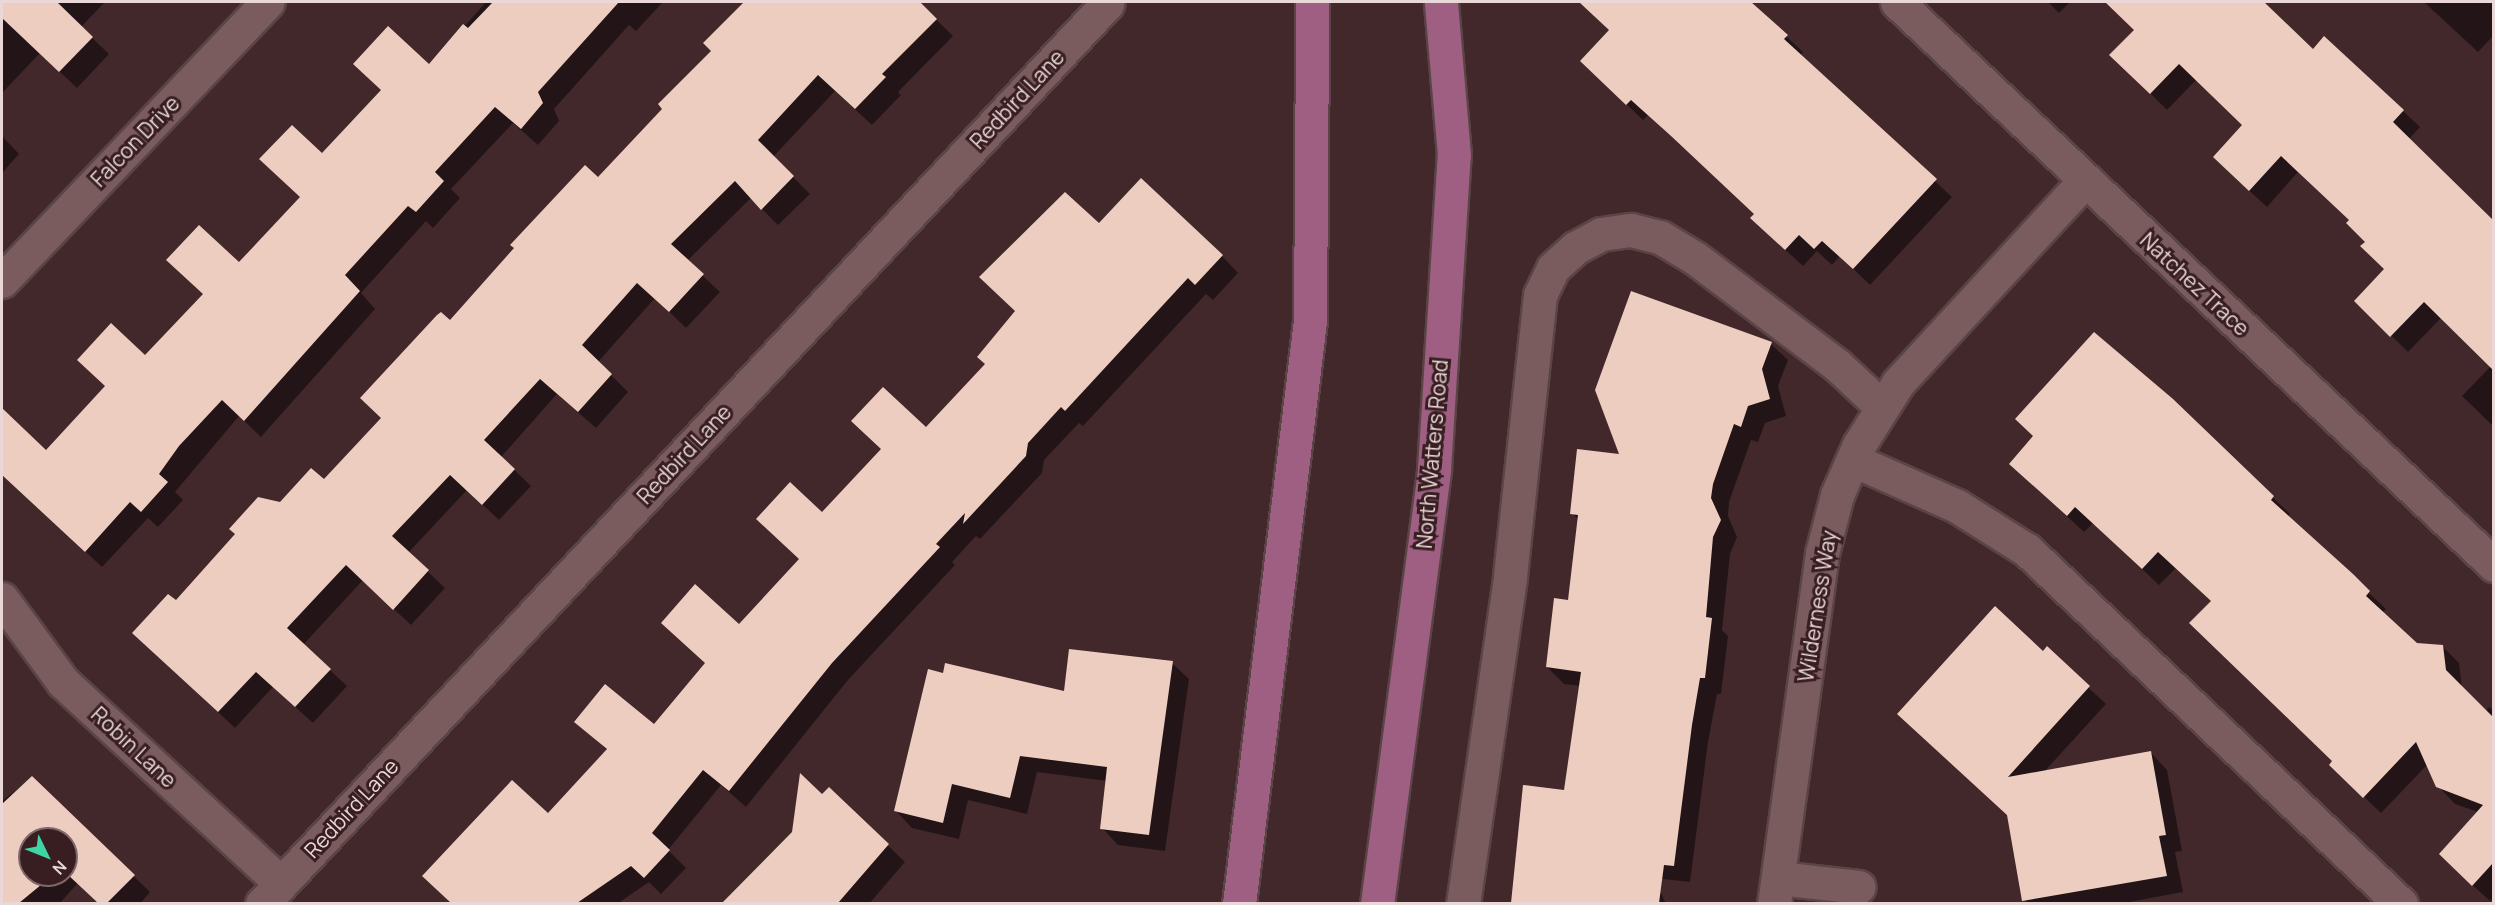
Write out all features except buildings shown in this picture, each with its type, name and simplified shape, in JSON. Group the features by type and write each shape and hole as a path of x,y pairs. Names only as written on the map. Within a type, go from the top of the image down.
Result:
{"main road":[{"path":"1239,903 1311,321 1312,2"},
{"name":"North Watters Road","path":"1377,903 1434,469 1454,155 1441,2"}],"street":[{"name":"Falcon Drive","path":"2,281 268,2"},
{"name":"Natchez Trace","path":"1897,2 2493,565"},
{"name":"Redbird Lane","path":"271,893 1107,4"},
{"name":"Wilderness Way","path":"1776,890 1822,553 1837,495 1852,460 1881,406 2085,180"},
{"path":"1463,903 1513,554 1540,295 1553,268 1575,248 1602,234 1631,230 1660,237 1695,258 1837,365 1881,406"},
{"path":"1852,460 1957,506 2027,550 2401,903"},
{"name":"Robin Lane","path":"2,599 63,682 271,893"},
{"path":"1776,890 1859,887"}]}
